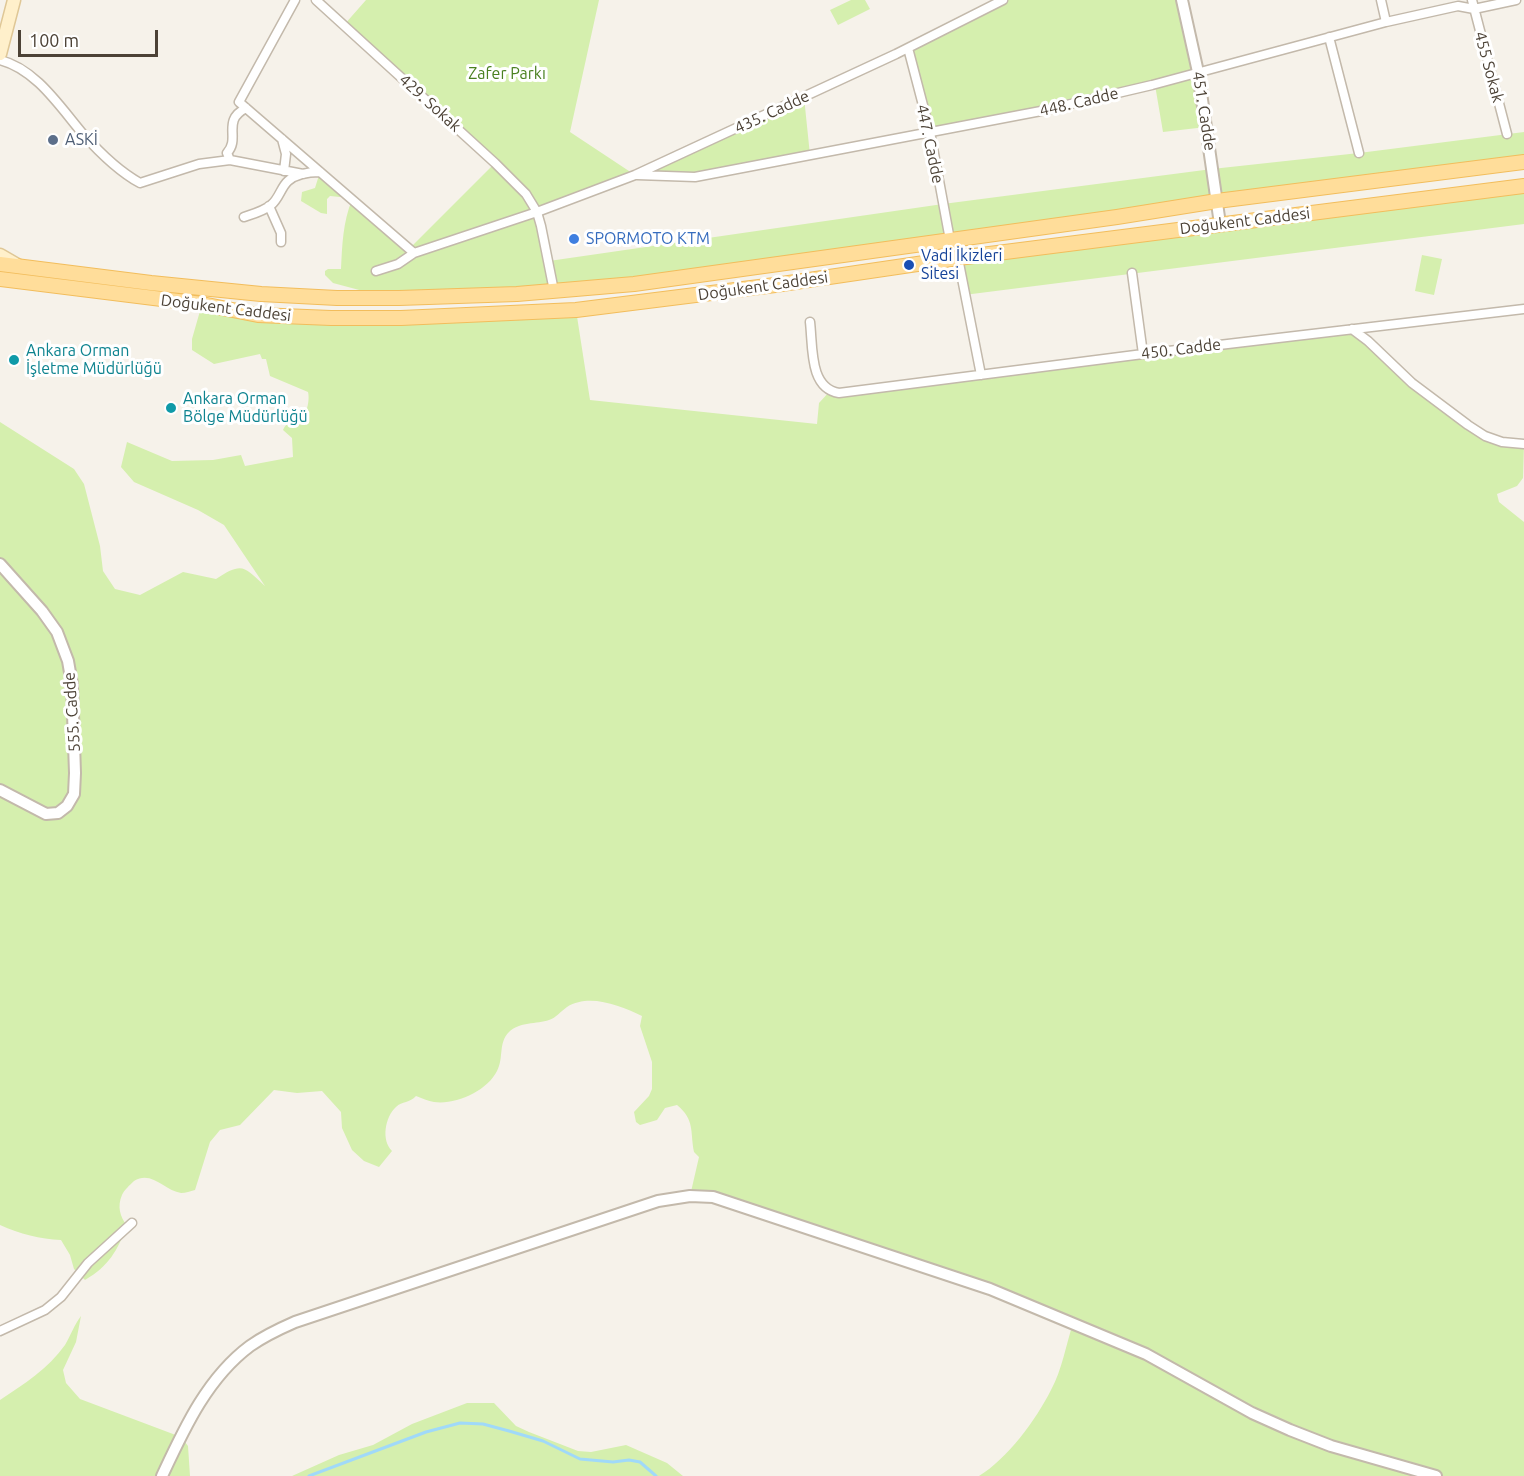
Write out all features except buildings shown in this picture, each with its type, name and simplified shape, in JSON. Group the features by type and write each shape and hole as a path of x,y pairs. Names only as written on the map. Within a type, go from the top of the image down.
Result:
{"main road":[{"path":"0,54 14,0"},
{"name":"Doğukent Caddesi","path":"0,264 261,294 337,298 399,298 554,291 634,284 1217,201 1524,162"},
{"name":"Doğukent Caddesi","path":"0,279 202,304 258,315 401,318 576,310 775,285 958,258 1524,186"},
{"path":"0,255 22,268"}],"street":[{"path":"295,0 239,102 414,253"},
{"name":"429. Sokak","path":"316,0 512,178 537,212"},
{"name":"435. Cadde","path":"376,272 398,264 414,253 537,212 635,175 908,48 1002,0"},
{"name":"451. Cadde","path":"1182,0 1198,72 1220,224"},
{"path":"1381,0 1386,22"},
{"name":"448. Cadde","path":"635,175 695,177 1041,111 1386,22 1458,6 1516,0"},
{"name":"455 Sokak","path":"1473,5 1507,134"},
{"path":"1329,37 1359,153"},
{"name":"447. Cadde","path":"908,48 930,132 950,240"},
{"path":"0,60 9,62 38,83 105,157 128,177 140,183 199,164 230,160 303,174 320,172"},
{"path":"230,160 228,153 232,146 231,125 234,116 246,108"},
{"path":"282,139 286,154 285,171"},
{"path":"244,217 269,206 287,182 303,174"},
{"path":"269,206 281,233 281,242"},
{"path":"537,212 554,291"},
{"path":"958,258 981,375"},
{"path":"1132,273 1143,354"},
{"name":"450. Cadde","path":"810,322 817,374 821,384 830,391 839,393 1524,309"},
{"path":"1352,329 1412,383 1468,425 1485,436 1502,442 1524,444"},
{"name":"555. Cadde","path":"0,564 42,611 57,632 68,661 72,684 75,773 74,794 67,806 58,813 46,814 0,790"},
{"path":"162,1476 203,1397 217,1379 249,1347 270,1333 295,1322 597,1221 658,1202 690,1196 713,1197 990,1289 1146,1354 1252,1413 1290,1430 1330,1446 1436,1476"},
{"path":"0,1331 45,1310 61,1298 88,1263 132,1223"}],"green space":[{"name":"Zafer Parkı","path":"366,0 599,0 570,132 635,175 537,212 549,261 943,204 1524,132 1524,162 554,291 363,291 333,283 325,275 328,269 341,269 345,225 352,200 409,249 495,163 344,25"},
{"path":"851,0 865,0 870,9 838,25 830,10"},
{"path":"1003,0 1182,0 1206,127 1163,132 1155,85 930,132 908,48"},
{"path":"804,97 810,155 695,177 635,175"},
{"path":"320,172 345,195 330,196 327,199 327,214 301,201 302,192 315,188"},
{"path":"1524,186 1524,224 964,295 958,258"},
{"path":"1422,255 1442,259 1434,295 1415,291"},
{"path":"202,304 258,315 576,310 590,400 817,424 819,403 830,391 1352,329 1412,383 1485,436 1524,444 1523,478 1517,486 1497,494 1499,502 1524,522 1524,1476 979,1476 1000,1460 1037,1414 1058,1374 1073,1323 745,1207 690,1196 699,1157 694,1152 691,1126 687,1116 677,1105 665,1108 657,1120 640,1125 636,1122 634,1112 649,1096 652,1089 652,1062 640,1026 642,1016 605,1002 576,1003 552,1019 513,1029 503,1041 497,1071 486,1085 470,1095 443,1102 432,1102 416,1096 398,1105 389,1117 386,1129 386,1141 392,1151 379,1167 364,1161 352,1150 342,1128 341,1112 322,1091 297,1093 274,1090 240,1125 220,1130 210,1142 195,1190 181,1193 147,1178 134,1181 129,1186 120,1199 121,1215 127,1226 120,1243 106,1263 85,1280 74,1269 70,1255 61,1240 30,1236 0,1225 0,422 74,469 84,484 100,546 103,571 115,589 140,595 183,572 216,579 238,568 247,571 265,586 224,525 198,510 134,482 121,467 127,442 172,461 213,460 241,455 245,466 293,457 292,438 283,430 288,424 299,420 304,415 308,403 308,392 270,376 266,359 262,359 260,354 214,364 192,350 192,339"},
{"path":"81,1316 76,1342 63,1370 66,1383 80,1399 181,1437 188,1446 190,1476 0,1476 0,1400 35,1376 58,1354"},
{"path":"467,1403 494,1403 516,1426 578,1451 591,1452 626,1445 667,1463 683,1476 292,1476 339,1455 373,1445 412,1424"}],"waterway":[{"path":"309,1476 426,1432 460,1423 483,1424 543,1441 580,1459 640,1462 656,1476"}],"place":[{"name":"ASKİ","path":"53,140"},
{"name":"SPORMOTO KTM","path":"574,239"},
{"name":"Vadi İkizleri Sitesi","path":"909,265"},
{"name":"Ankara Orman İşletme Müdürlüğü","path":"14,360"},
{"name":"Ankara Orman Bölge Müdürlüğü","path":"171,408"}]}
